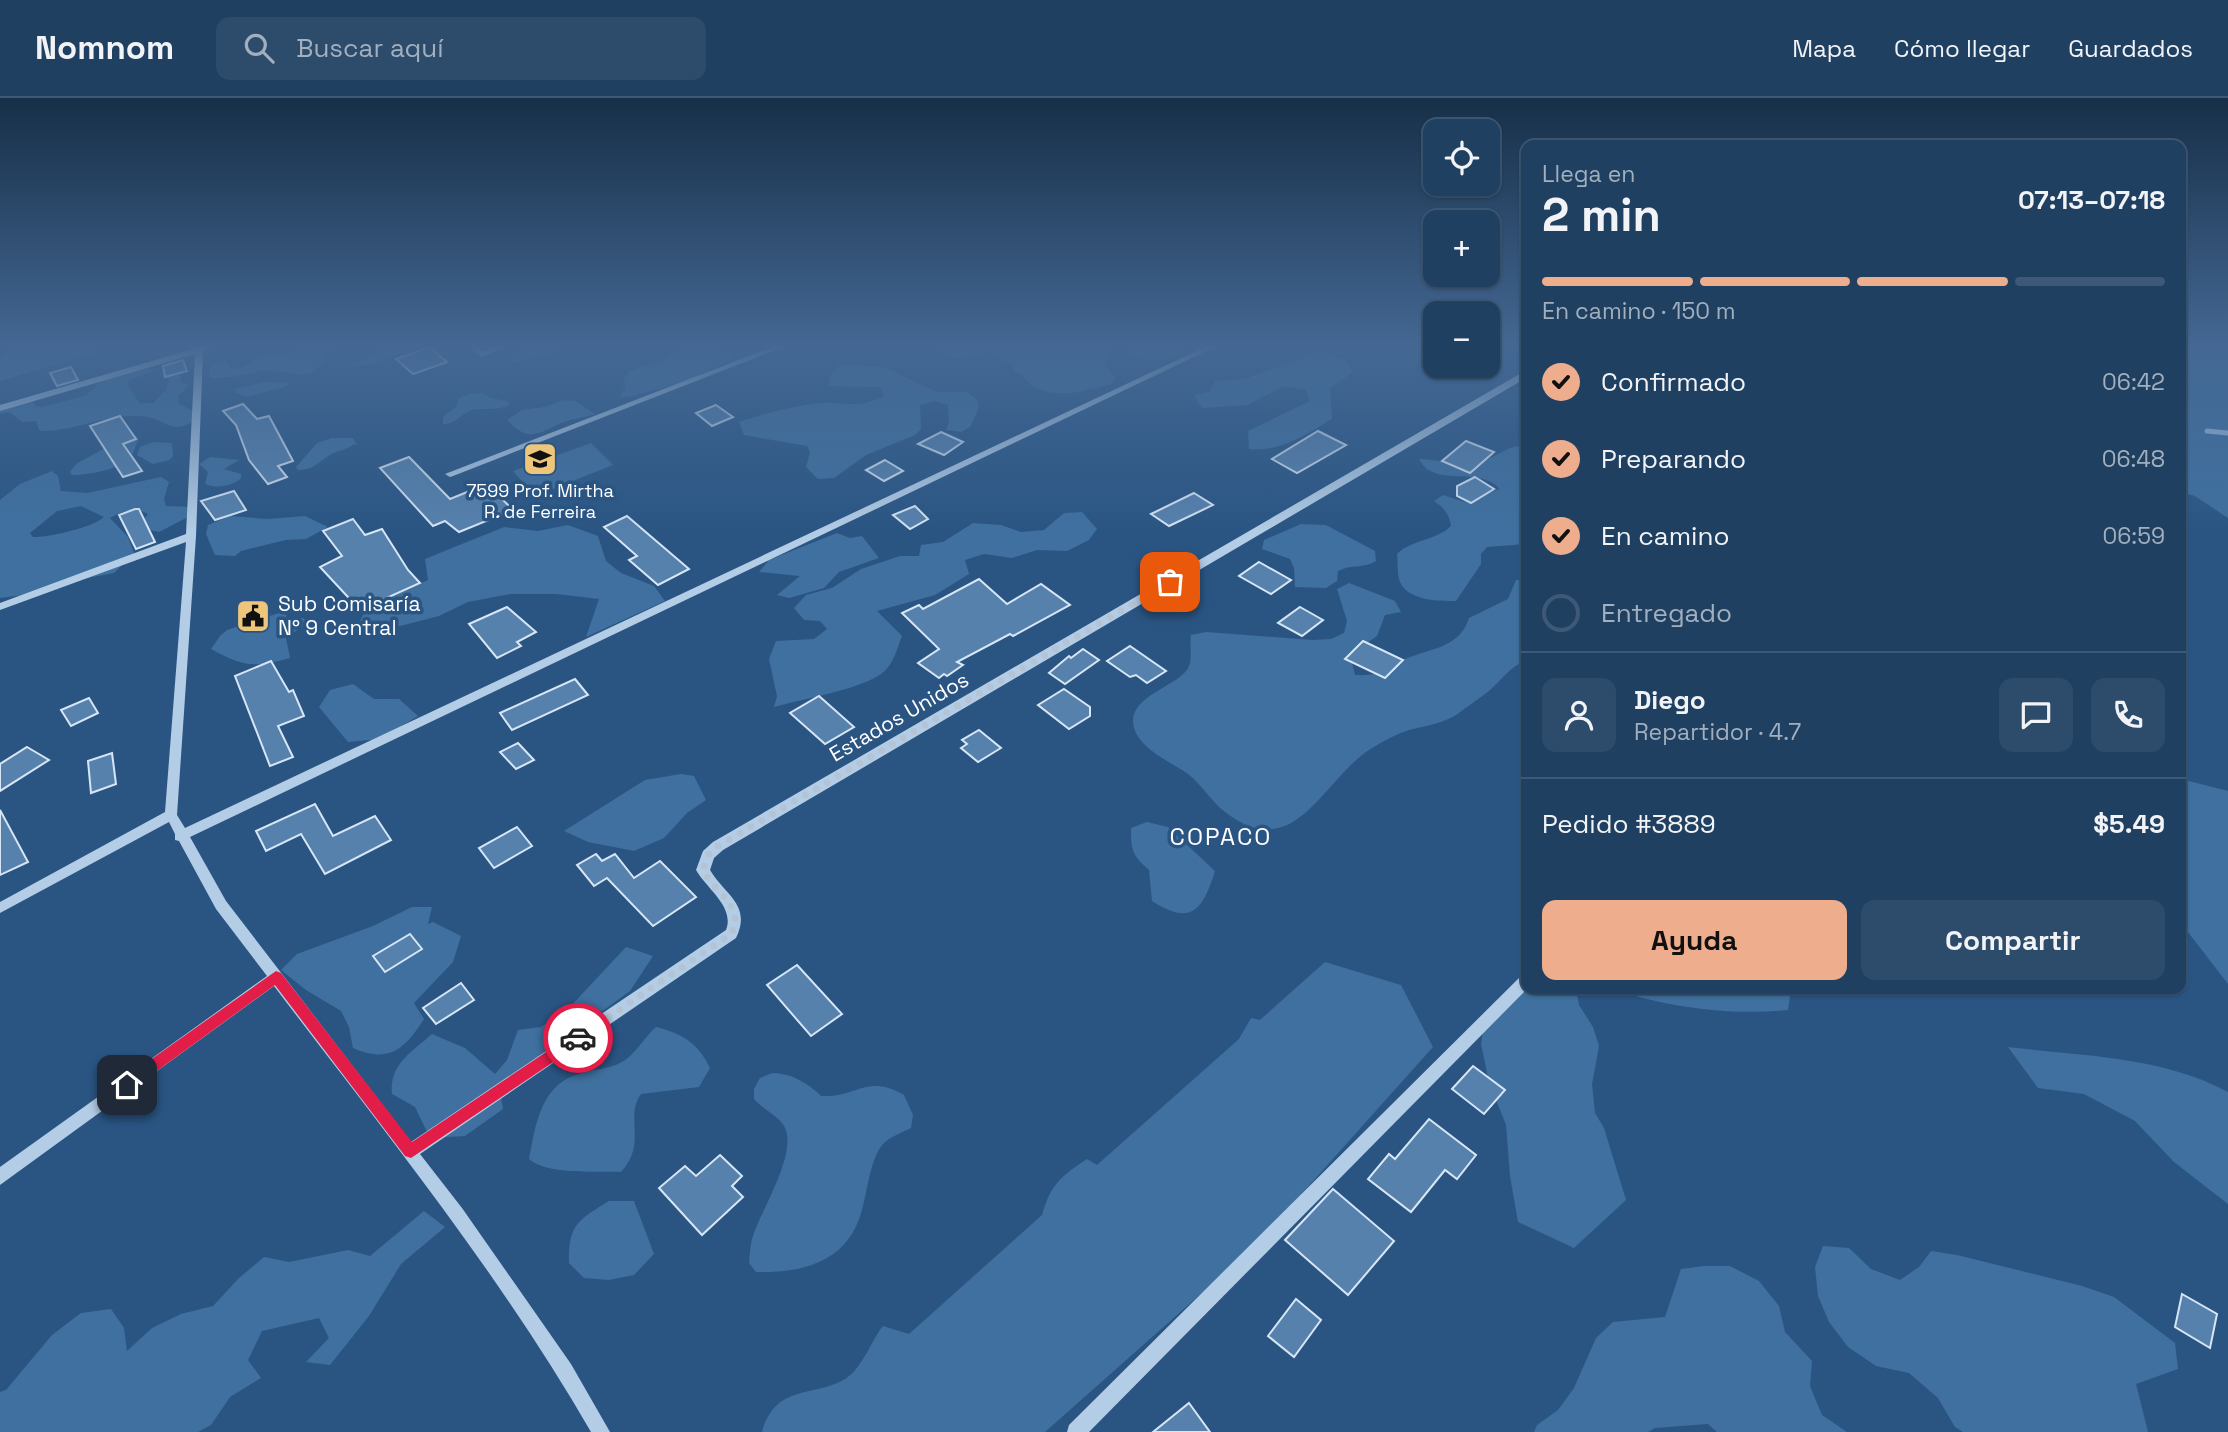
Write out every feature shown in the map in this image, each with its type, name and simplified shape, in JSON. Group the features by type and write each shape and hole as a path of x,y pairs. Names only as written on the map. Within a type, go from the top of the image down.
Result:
{"street":[{"path":"197,407 191,536 171,815 180,836 221,905 411,1151 565,1370 597,1430"},
{"path":"450,474 623,407"},
{"path":"180,836 1084,407"},
{"name":"Estados Unidos","path":"411,1151 731,934 736,926 734,909 703,870 708,855 718,846 1469,407"},
{"path":"0,607 191,536"},
{"path":"0,908 171,815"},
{"path":"0,1177 276,977"},
{"path":"1076,1432 1521,985"}],"shaded area":[{"path":"186,407 197,413 196,420 180,427 148,417 128,416 43,431 39,430 36,421 22,422 9,412 0,414 0,408"},
{"path":"455,407 503,407 472,410 452,422 443,424 443,417"},
{"path":"585,407 595,414 530,434 515,428 507,420 522,410"},
{"path":"794,407 920,407 921,429 915,435 866,455 834,478 818,479 806,467 810,452 807,446 744,435 739,422"},
{"path":"948,407 979,407 970,427 961,432 946,430 949,422"},
{"path":"1297,407 1331,407 1332,419 1302,436 1272,448 1249,449 1248,431"},
{"path":"2186,407 2228,407 2228,518 2195,496 2186,493"},
{"path":"132,433 139,439 125,462 94,473 72,475 70,472 76,464"},
{"path":"332,438 353,438 357,445 331,454 312,468 298,470 296,467 317,443"},
{"path":"154,442 172,443 173,456 169,460 153,464 137,455 140,447"},
{"path":"591,443 613,465 535,496 513,471"},
{"path":"1521,446 1521,544 1487,547 1481,554 1481,564 1456,601 1425,599 1410,593 1399,579 1397,554 1451,526 1446,511 1434,501 1443,495 1471,504 1476,497 1500,489 1481,478 1435,473 1426,468 1419,459 1476,462"},
{"path":"210,457 239,460 224,469 241,474 241,478 224,486 205,484 208,472 199,464"},
{"path":"52,471 58,476 61,491 87,493 161,477 169,482 164,499 166,506 195,507 190,516 159,532 146,529 142,522 148,514 133,510 119,513 110,518 128,537 134,553 114,573 60,583 24,595 0,598 0,500 20,484","holes":["81,506 104,517 81,528 59,534 33,537 30,533 57,511"]},
{"path":"1082,512 1097,529 1089,540 1067,551 1037,550 1012,558 984,554 965,560 969,574 935,595 877,611 902,636 892,662 881,674 859,685 774,707 777,696 769,659 776,641 814,639 827,629 820,621 804,620 794,608 806,595 832,588 861,569 900,556 919,556 921,545 943,542 973,523 1001,525 1021,532 1044,530 1064,513"},
{"path":"230,516 267,519 305,516 328,527 306,539 286,540 241,551 235,556 215,555 206,534 208,525"},
{"path":"1301,524 1326,525 1375,551 1376,561 1338,571 1337,581 1326,588 1295,587 1294,568 1290,559 1262,549 1264,540"},
{"path":"568,525 598,536 606,561 621,573 654,586 665,601 586,637 599,599 556,594 510,594 468,602 439,616 369,634 357,627 366,609 428,580 425,559 504,527 538,531"},
{"path":"837,533 850,538 862,536 879,558 839,572 824,588 789,598 777,595 800,576 759,572 769,560"},
{"path":"1516,580 1521,580 1521,664 1454,716 1404,732 1366,752 1304,814 1288,825 1269,829 1249,826 1225,812 1188,774 1146,746 1135,730 1133,720 1140,704 1186,671 1191,659 1191,635 1206,632 1331,639 1344,633 1347,621 1337,589 1349,583 1395,601 1401,612 1385,615 1377,636 1354,652 1352,663 1355,675 1370,675 1441,647 1458,636 1469,618 1508,599"},
{"path":"285,611 287,619 302,618 310,621 286,638 290,658 249,664 211,649 227,630"},
{"path":"353,684 374,699 399,699 418,716 380,739 348,742 319,707 330,690"},
{"path":"681,774 694,776 706,800 687,813 664,838 634,851 588,842 564,831 645,780"},
{"path":"2186,780 2228,791 2228,984 2186,929"},
{"path":"1147,822 1168,827 1215,871 1206,895 1194,910 1177,913 1152,901 1149,870 1136,856 1131,842 1131,828"},
{"path":"412,907 432,907 428,924 433,922 461,936 453,962 414,1003 424,1019 403,1046 386,1054 366,1053 353,1048 349,1027 341,1011 306,990 281,970 297,954 373,926"},
{"path":"626,947 653,956 630,991 604,1010 567,1028 532,1065 499,1086 503,1109 465,1136 430,1138 415,1107 392,1094 394,1074 398,1067 432,1034 465,1048 495,1074 507,1060 518,1030 541,1027 568,1009"},
{"path":"1325,962 1401,985 1433,1047 1256,1245 1045,1432 762,1432 768,1416 786,1399 833,1385 851,1374 862,1362 883,1326 909,1334 1042,1215 1053,1188 1063,1176 1087,1159 1097,1165 1239,1039 1251,1018 1260,1020"},
{"path":"1521,993 1577,994 1579,1005 1593,1027 1599,1046 1592,1084 1595,1113 1604,1128 1626,1200 1574,1248 1518,1222 1510,1176 1506,1125 1489,1082 1481,1044 1484,1024"},
{"path":"1628,994 1790,994 1788,1010 1765,1012 1698,1009"},
{"path":"656,1027 689,1041 710,1068 699,1087 641,1094 634,1112 633,1151 621,1172 560,1170 548,1168 529,1159 538,1119 549,1095 557,1086 568,1078 624,1061"},
{"path":"2008,1047 2149,1064 2203,1080 2228,1092 2228,1204 2174,1162 2135,1121 2084,1094 2038,1088"},
{"path":"772,1073 799,1080 821,1096 844,1094 871,1086 891,1089 904,1095 913,1115 911,1128 886,1141 880,1148 855,1228 835,1253 807,1267 756,1272 749,1263 752,1239 786,1153 787,1139 783,1124 754,1099 754,1089 760,1078"},
{"path":"609,1201 634,1201 654,1254 634,1275 609,1280 584,1278 569,1263 570,1240 582,1219"},
{"path":"424,1211 445,1227 401,1264 369,1316 330,1365 306,1362 329,1338 319,1318 262,1331 248,1360 261,1378 230,1397 211,1425 198,1432 0,1432 0,1392 6,1390 52,1335 81,1313 111,1309 124,1328 127,1351 152,1328 181,1314 213,1306 239,1278 264,1257 289,1262 348,1250 370,1256"},
{"path":"1823,1246 1849,1248 1871,1269 1900,1280 1919,1267 1931,1251 2082,1286 2114,1297 2175,1343 2178,1369 2136,1384 2148,1432 1963,1432 1955,1427 1938,1398 1909,1373 1876,1366 1848,1347 1829,1322 1818,1296 1815,1267"},
{"path":"1730,1266 1759,1281 1779,1306 1785,1332 1812,1361 1810,1386 1822,1415 1847,1432 1717,1432 1708,1424 1655,1428 1648,1432 1534,1432 1537,1425 1558,1410 1574,1388 1596,1338 1613,1322 1665,1317 1681,1269"}],"building":[{"path":"246,407 257,419 269,416 293,461 278,466 287,477 268,484 249,460 236,425 223,411"},
{"path":"710,407 719,407 733,417 712,426 696,413"},
{"path":"120,416 136,439 123,444 142,471 123,477 90,426"},
{"path":"1318,431 1346,445 1297,473 1272,459"},
{"path":"941,432 963,442 944,455 918,444"},
{"path":"1466,441 1494,452 1470,473 1442,461"},
{"path":"409,457 450,499 487,484 513,510 459,532 445,521 433,526 380,468"},
{"path":"885,460 903,471 884,481 866,470"},
{"path":"1475,477 1494,489 1471,503 1457,496 1457,486"},
{"path":"234,491 246,510 215,520 201,501"},
{"path":"1194,493 1213,505 1169,526 1151,514"},
{"path":"915,506 928,519 910,529 893,515"},
{"path":"139,509 155,542 136,549 119,515"},
{"path":"627,516 689,569 658,585 629,560 637,556 604,527"},
{"path":"353,519 365,535 382,529 408,570 420,583 360,610 320,567 342,556 323,531"},
{"path":"1259,562 1291,580 1271,594 1239,576"},
{"path":"979,579 1007,604 1041,584 1070,605 957,662 963,665 939,678 918,663 939,649 902,613 919,605 923,609"},
{"path":"507,607 536,632 517,642 521,646 497,658 469,624"},
{"path":"1300,607 1323,620 1302,636 1278,623"},
{"path":"1363,641 1403,660 1385,678 1345,659"},
{"path":"1130,646 1166,671 1147,683 1136,675 1130,677 1107,661"},
{"path":"1083,649 1099,660 1065,684 1049,673 1069,656 1071,658"},
{"path":"271,661 289,692 293,690 304,716 278,726 293,757 270,766 235,676"},
{"path":"575,679 588,695 512,730 500,713"},
{"path":"1064,689 1090,707 1090,716 1069,729 1038,705"},
{"path":"819,696 854,727 825,744 790,713"},
{"path":"89,698 98,713 71,726 61,710"},
{"path":"979,730 1001,748 978,762 961,748 967,744 962,740"},
{"path":"518,743 534,760 516,769 500,752"},
{"path":"27,747 49,760 0,791 0,764"},
{"path":"112,753 116,784 91,793 88,761"},
{"path":"315,804 333,836 375,816 391,840 325,874 301,834 266,851 256,831"},
{"path":"0,810 28,862 0,875"},
{"path":"517,827 532,846 494,868 479,848"},
{"path":"596,854 602,861 615,854 634,878 660,861 696,897 653,926 607,878 594,886 577,865"},
{"path":"410,934 422,949 385,972 373,956"},
{"path":"797,965 842,1014 811,1036 767,985"},
{"path":"461,983 474,1000 436,1024 423,1008"},
{"path":"1473,1066 1505,1090 1484,1114 1452,1089"},
{"path":"1429,1119 1476,1155 1457,1179 1445,1170 1411,1212 1368,1179 1389,1154 1395,1159"},
{"path":"720,1155 742,1176 732,1186 743,1197 702,1235 659,1188 685,1166 696,1176"},
{"path":"1333,1189 1394,1241 1348,1295 1285,1240"},
{"path":"2182,1294 2217,1314 2210,1348 2175,1327"},
{"path":"1296,1299 1321,1320 1294,1357 1268,1336"},
{"path":"1189,1403 1210,1432 1153,1432"}],"waterway":[{"path":"2207,431 2228,433"}],"way so far":[{"path":"578,1038 731,934 736,926 734,909 703,870 708,855 718,846 1170,582"}],"place":[{"name":"7599 Prof. Mirtha R. de Ferreira","path":"540,459"},
{"name":"Sub Comisaría N° 9 Central","path":"253,616"}],"district":[{"name":"COPACO","path":"1221,837"}],"route":[{"path":"127,1085 276,977 411,1151 578,1038"}]}
